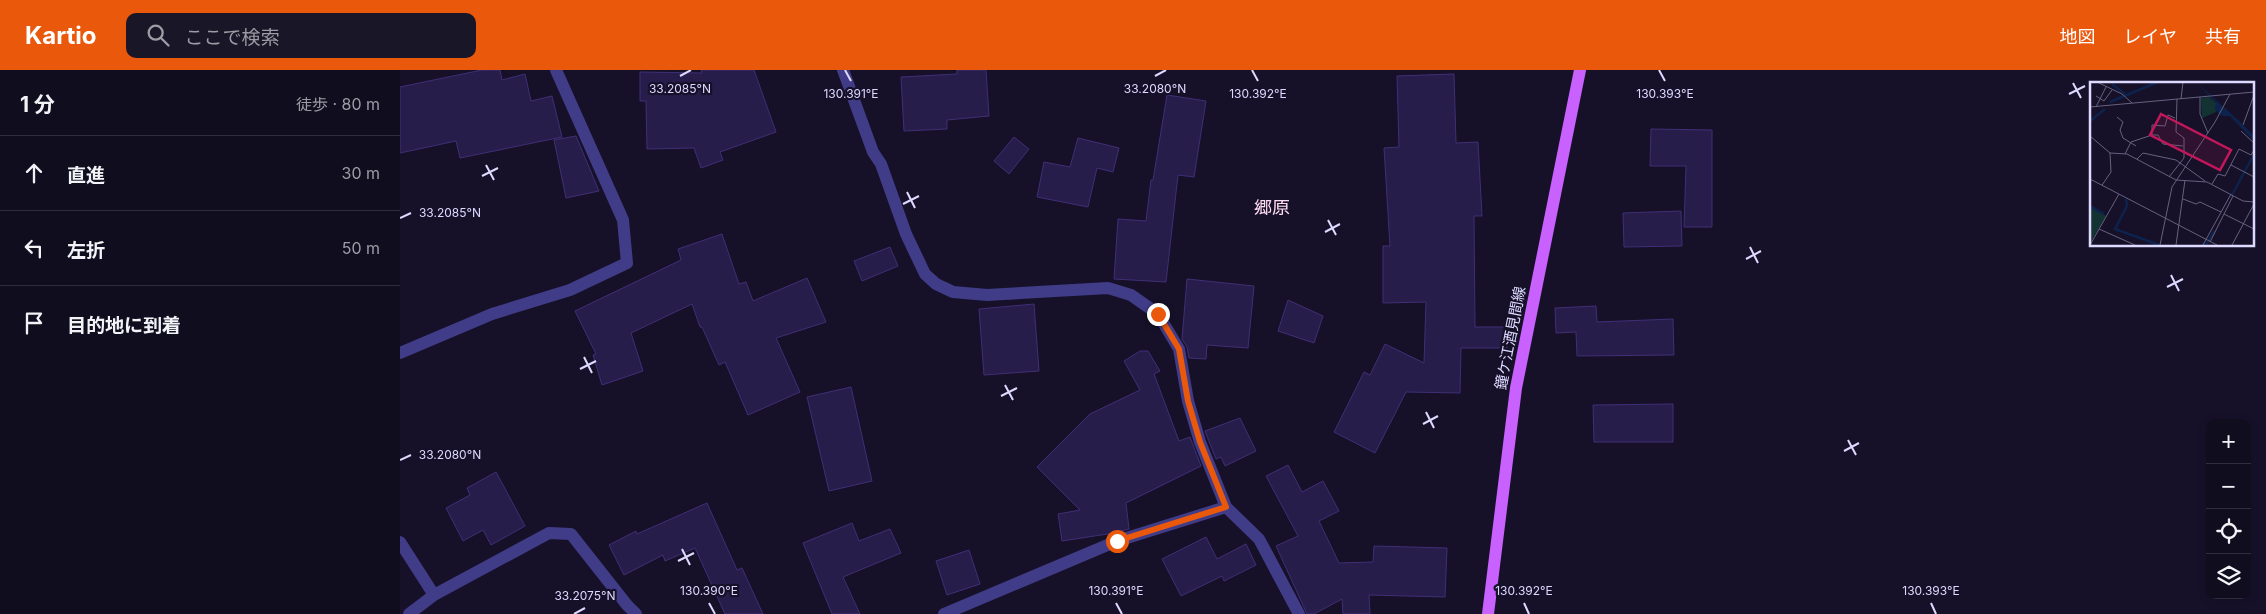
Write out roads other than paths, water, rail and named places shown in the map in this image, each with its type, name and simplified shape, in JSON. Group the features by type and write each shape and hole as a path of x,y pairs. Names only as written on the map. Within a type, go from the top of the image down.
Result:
{"main road":[{"name":"鐘ケ江酒見間線","path":"1488,614 1516,388 1580,70"}],"street":[{"path":"400,353 492,314 570,290 628,263 623,220 556,70"},
{"path":"843,70 873,152 882,164 906,234 925,274 936,284 953,292 986,295 1108,288 1131,295 1158,314 1179,349 1188,401 1200,442 1226,507 1259,539 1298,614"},
{"path":"944,614 1117,541 1226,507"},
{"path":"409,614 434,595 549,533 571,534 636,614"},
{"path":"400,542 434,595"}],"district":[{"name":"郷原","path":"1272,207"}]}
